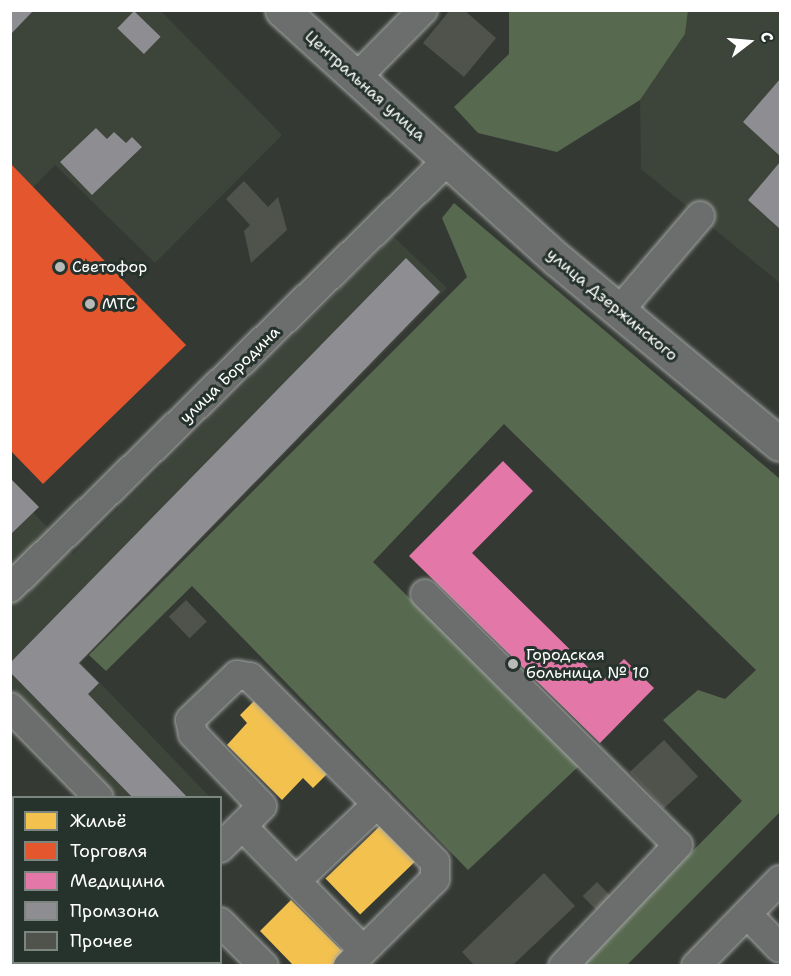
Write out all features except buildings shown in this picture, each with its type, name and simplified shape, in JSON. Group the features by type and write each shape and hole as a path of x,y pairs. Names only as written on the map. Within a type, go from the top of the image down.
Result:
{"main road":[{"name":"Центральная улица","path":"282,10 355,79 448,160"},
{"name":"улица Дзержинского","path":"448,160 619,311 780,444"}],"street":[{"path":"355,79 423,10"},
{"name":"улица Бородина","path":"10,588 448,160"},
{"path":"619,311 700,216"},
{"path":"425,594 678,845 563,966"},
{"path":"222,846 242,826 262,806 193,734 190,720 237,675 250,677 435,862 435,879 355,958 296,881 242,826"},
{"path":"10,707 97,796"},
{"path":"296,881 377,804"},
{"path":"696,966 780,880"},
{"path":"747,914 780,948"},
{"path":"222,924 264,966"}],"shaded area":[{"path":"11,11 161,11 282,135 155,263 55,165 11,210"},
{"path":"688,11 780,11 780,283 641,169 640,100 685,34"},
{"path":"393,236 447,288 81,663 209,796 117,796 11,687 10,488 73,554"}],"green space":[{"path":"509,11 688,11 685,34 640,100 557,152 478,133 454,107 509,54"},
{"path":"454,203 780,479 780,812 627,965 580,965 742,801 663,720 698,690 725,699 756,670 504,424 373,562 579,766 468,870 192,586 106,671 89,655 467,277 442,218"}],"place":[{"name":"Светофор","path":"60,267"},
{"name":"МТС","path":"90,304"},
{"name":"Городская больница № 10","path":"513,664"}]}
